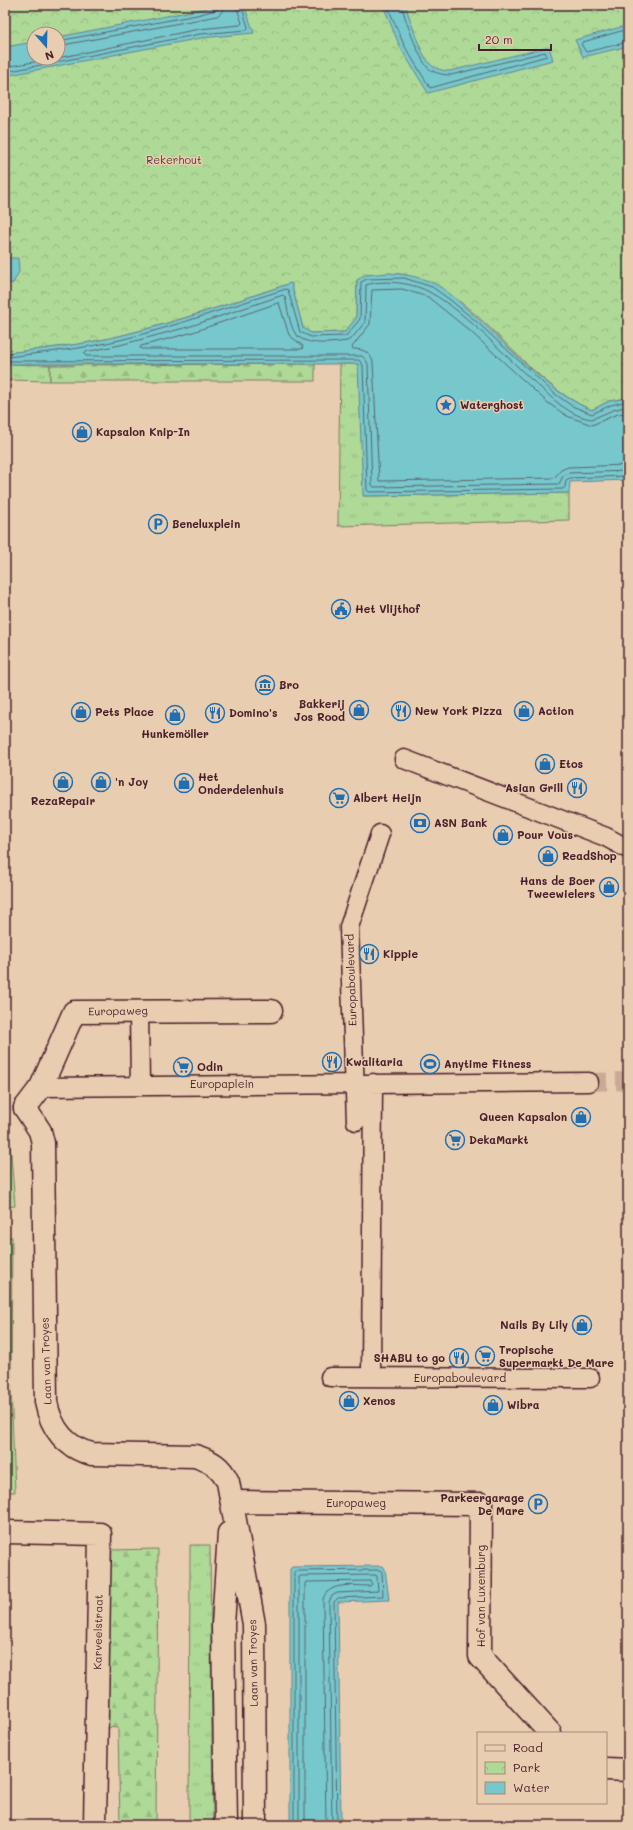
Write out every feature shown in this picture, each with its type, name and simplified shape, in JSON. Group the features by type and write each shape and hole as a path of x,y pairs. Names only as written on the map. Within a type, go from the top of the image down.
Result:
{"street":[{"path":"404,759 606,837 628,849"},
{"name":"Europaboulevard","path":"356,1122 349,927 380,834"},
{"path":"139,1011 140,1084"},
{"name":"Europaweg","path":"25,1108 42,1087 74,1012 271,1011"},
{"path":"355,1083 589,1082"},
{"name":"Europaplein","path":"42,1087 140,1084 355,1083"},
{"path":"371,1377 373,1083"},
{"name":"Laan van Troyes","path":"25,1108 40,1131 43,1143 46,1402 51,1421 66,1442 81,1451 92,1454 196,1456 207,1460 218,1466 223,1472 230,1488 254,1624 255,1825"},
{"name":"Europaboulevard","path":"330,1377 590,1378"},
{"name":"Europaweg","path":"232,1502 481,1504"},
{"name":"Laan van Troyes","path":"226,1825 223,1625 232,1502"},
{"name":"Hof van Luxemburg","path":"481,1504 480,1656 549,1732"},
{"name":"Karveelstraat","path":"5,1532 100,1534 95,1825"},
{"path":"607,1769 628,1770"}],"green space":[{"name":"Rekerhout","path":"5,5 628,5 628,398 609,401 592,410 567,397 544,379 456,298 431,284 399,274 381,275 357,280 356,319 345,332 311,333 303,328 291,283 184,318 119,336 48,348 5,353"},
{"path":"5,364 50,365 50,381 5,380"},
{"path":"315,364 315,381 50,381 50,365"},
{"path":"340,364 359,364 364,496 569,493 569,520 338,526"},
{"path":"5,1138 10,1143 15,1206 5,1207"},
{"path":"5,1237 12,1237 11,1387 15,1492 5,1492"},
{"path":"190,1545 210,1545 213,1825 189,1825"},
{"path":"158,1549 156,1825 120,1825 118,1728 104,1727 109,1550"}],"water":[{"path":"223,5 244,5 254,33 201,38 66,64 66,35"},
{"path":"383,5 405,5 426,58 434,67 445,71 549,47 553,60 428,93 400,47"},
{"path":"628,25 628,46 583,57 575,40"},
{"path":"26,43 26,66 57,66 5,76 5,47"},
{"path":"5,258 18,258 19,272 13,283 5,284"},
{"path":"389,273 417,277 442,288 482,322 526,365 574,402 592,410 609,401 628,398 628,480 570,482 569,493 363,496 358,364 5,364 5,353 77,344 119,336 184,318 291,283 303,328 311,333 345,332 356,318 357,280 365,275"},
{"path":"383,1566 385,1569 389,1600 338,1602 341,1825 290,1825 290,1569 292,1567"}],"tunnel":[{"path":"589,1082 628,1081"}],"place":[{"name":"Waterghost","path":"446,405"},
{"name":"Kapsalon Knip-In","path":"82,432"},
{"name":"Beneluxplein","path":"158,524"},
{"name":"Het Vlijthof","path":"341,609"},
{"name":"Bro","path":"265,685"},
{"name":"Bakkerij Jos Rood","path":"359,710"},
{"name":"New York Pizza","path":"401,711"},
{"name":"Action","path":"524,711"},
{"name":"Pets Place","path":"81,712"},
{"name":"Domino's","path":"215,713"},
{"name":"Hunkemöller","path":"175,715"},
{"name":"Etos","path":"545,764"},
{"name":"RezaRepair","path":"63,782"},
{"name":"'n Joy","path":"101,782"},
{"name":"Het Onderdelenhuis","path":"184,783"},
{"name":"Asian Grill","path":"577,788"},
{"name":"Albert Heijn","path":"339,798"},
{"name":"ASN Bank","path":"420,823"},
{"name":"Pour Vous","path":"503,835"},
{"name":"ReadShop","path":"548,856"},
{"name":"Hans de Boer Tweewielers","path":"609,887"},
{"name":"Kippie","path":"369,954"},
{"name":"Kwalitaria","path":"332,1062"},
{"name":"Anytime Fitness","path":"430,1064"},
{"name":"Odin","path":"183,1067"},
{"name":"Queen Kapsalon","path":"581,1117"},
{"name":"DekaMarkt","path":"455,1140"},
{"name":"Nails By Lily","path":"582,1325"},
{"name":"Tropische Supermarkt De Mare","path":"485,1356"},
{"name":"SHABU to go","path":"459,1358"},
{"name":"Xenos","path":"349,1401"},
{"name":"Wibra","path":"493,1405"},
{"name":"Parkeergarage De Mare","path":"538,1504"}]}
